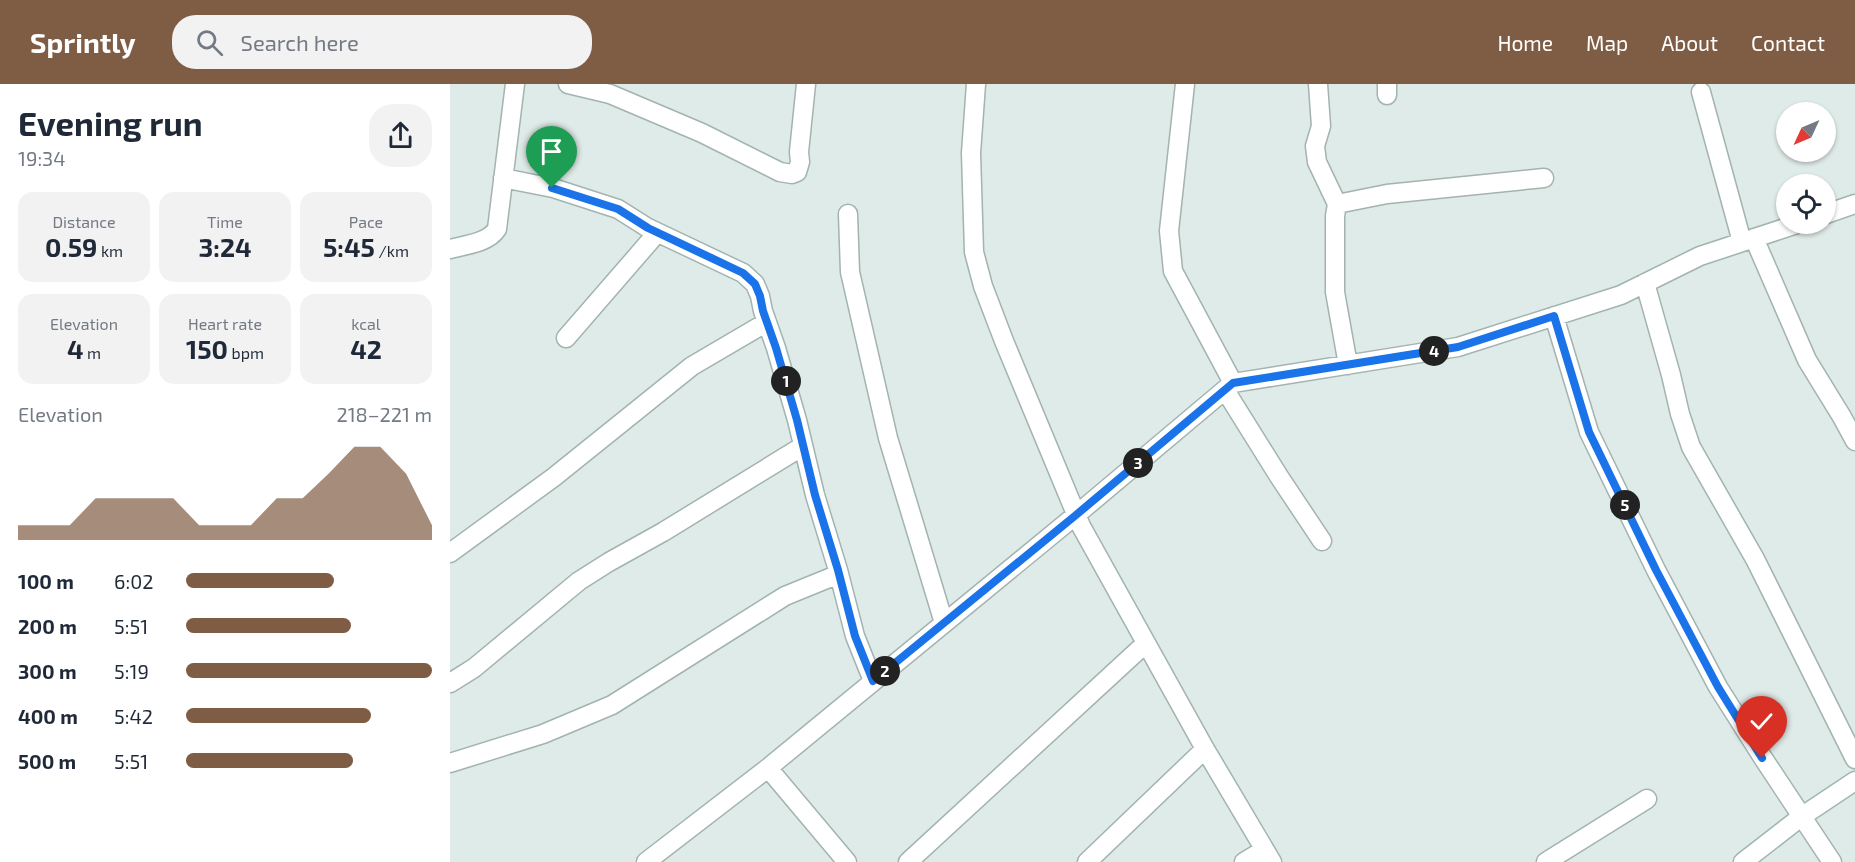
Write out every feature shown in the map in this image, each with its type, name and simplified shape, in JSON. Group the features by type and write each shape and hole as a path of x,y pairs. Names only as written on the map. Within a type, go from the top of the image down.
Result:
{"street":[{"path":"450,249 480,241 494,234 499,223 515,84"},
{"path":"568,84 610,94 702,134 780,172 792,174 797,172 800,162 806,84"},
{"path":"976,84 971,153 974,252 983,286 1076,515 1145,644 1268,856 1244,862"},
{"path":"1185,84 1168,231 1173,270 1229,387 1280,478 1322,541"},
{"path":"1318,84 1321,126 1315,146 1317,162 1337,204 1335,292 1348,365"},
{"path":"1701,92 1748,240 1807,360 1855,441"},
{"path":"503,178 552,188 618,209 657,232 743,273 755,284 788,389 855,636 873,681"},
{"path":"1337,204 1387,194 1544,178"},
{"path":"1836,211 1855,204"},
{"path":"848,214 850,272 888,438 944,623"},
{"path":"646,862 768,768 1229,387 1458,347 1621,295 1700,256 1776,231"},
{"path":"566,338 657,232"},
{"path":"1645,283 1691,447 1755,559 1855,759"},
{"path":"1554,316 1589,432 1656,570 1718,687 1832,862"},
{"path":"450,553 554,477 692,366 767,322"},
{"path":"450,683 474,668 579,581 803,446"},
{"path":"450,763 543,734 612,705 785,596 839,574"},
{"path":"908,862 1145,644"},
{"path":"1087,862 1205,749"},
{"path":"768,768 847,862"},
{"path":"1743,862 1801,817 1855,781"},
{"path":"1546,862 1647,799"}],"route":[{"path":"552,188 618,209 648,228 743,273 755,284 797,420 815,495 855,636 873,681 1233,383 1458,347 1554,316 1589,432 1656,570 1718,687 1762,758"}]}
